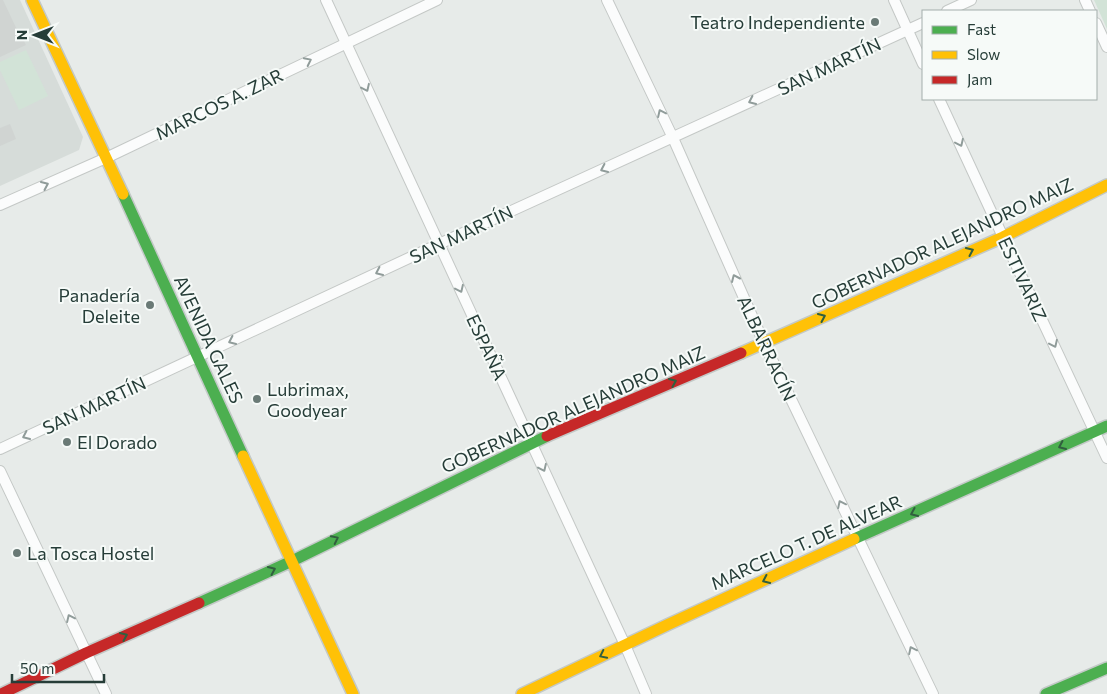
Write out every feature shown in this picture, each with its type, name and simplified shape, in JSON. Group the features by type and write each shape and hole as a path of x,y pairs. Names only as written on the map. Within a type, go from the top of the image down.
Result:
{"street":[{"name":"AVENIDA GALES","path":"32,0 353,694"},
{"name":"ESPAÑA","path":"326,0 646,694"},
{"name":"MARCOS A. ZAR","path":"0,205 106,158 437,0"},
{"name":"ALBARRACÍN","path":"608,0 673,138 764,343 933,694"},
{"path":"894,0 922,62"},
{"path":"949,10 971,0"},
{"name":"SAN MARTÍN","path":"0,449 439,244 922,23"},
{"path":"1097,25 1107,47"},
{"name":"ESTIVARIZ","path":"939,100 1107,458"},
{"name":"GOBERNADOR ALEJANDRO MAIZ","path":"1,694 292,561 531,443 764,343 1003,237 1107,185"},
{"name":"MARCELO T. DE ALVEAR","path":"522,694 858,538 1107,426"},
{"path":"0,471 106,694"},
{"path":"1046,694 1107,668"}],"shaded area":[{"path":"0,0 20,0 83,137 79,150 0,186"}],"green space":[{"path":"1094,0 1107,0 1107,29"},
{"path":"26,50 48,96 19,110 0,70 0,62"}],"building":[{"path":"0,0 3,0 26,45 0,57"},
{"path":"10,124 16,139 0,146 0,128"}],"traffic: fast":[{"path":"123,194 243,456"},
{"path":"854,539 1107,426"},
{"path":"199,603 292,561 547,436"},
{"path":"1046,694 1107,668"}],"traffic: slow":[{"path":"32,0 123,194"},
{"path":"741,353 1003,237 1107,185"},
{"path":"243,456 353,694"},
{"path":"522,694 854,539"}],"traffic: jam":[{"path":"547,436 741,353"},
{"path":"1,694 86,653 199,603"}],"place":[{"name":"Teatro Independiente","path":"875,22"},
{"name":"Panadería Deleite","path":"150,305"},
{"name":"Lubrimax, Goodyear","path":"257,399"},
{"name":"El Dorado","path":"67,442"},
{"name":"La Tosca Hostel","path":"17,553"}]}
